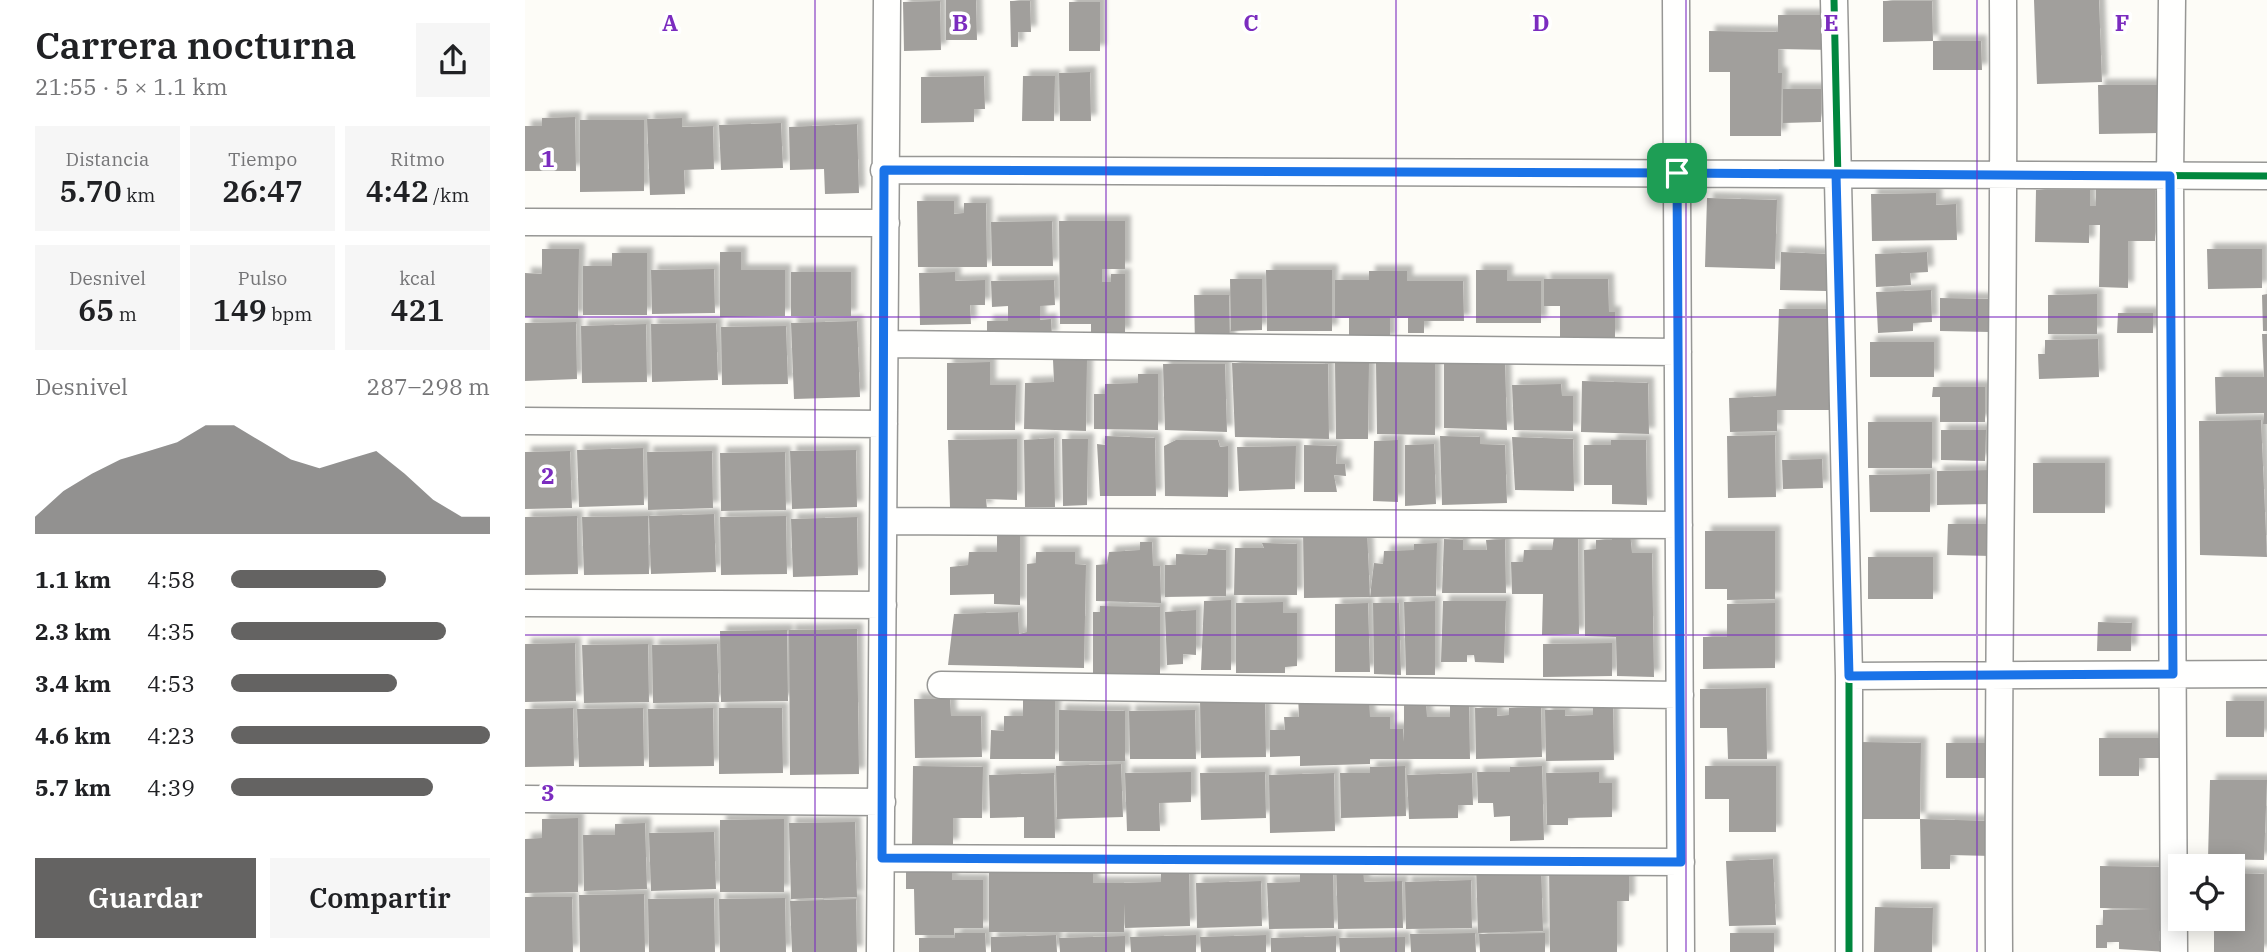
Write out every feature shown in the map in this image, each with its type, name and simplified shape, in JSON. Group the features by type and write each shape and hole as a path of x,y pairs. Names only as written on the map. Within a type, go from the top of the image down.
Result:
{"street":[{"path":"880,952 887,0"},
{"path":"1676,0 1681,952"},
{"path":"1834,0 1849,676 1849,952"},
{"path":"1999,952 1998,675 2004,175 2003,0"},
{"path":"2172,0 2170,176 2175,952"},
{"path":"884,170 2267,176"},
{"path":"525,222 885,223"},
{"path":"885,344 1678,352"},
{"path":"525,421 884,424"},
{"path":"884,521 1679,525"},
{"path":"525,603 883,605"},
{"path":"1849,676 2267,674"},
{"path":"941,685 1680,695"},
{"path":"525,799 882,802"},
{"path":"882,858 1681,862"}],"building":[{"path":"946,0 976,0 977,40 946,40"},
{"path":"2034,0 2099,0 2102,82 2037,84"},
{"path":"940,1 941,50 904,51 903,2"},
{"path":"1010,1 1030,1 1031,32 1018,32 1018,47 1011,47"},
{"path":"1883,1 1932,1 1933,41 1883,42"},
{"path":"1069,2 1100,2 1100,51 1069,51"},
{"path":"1778,15 1832,15 1832,50 1778,49 1778,73 1782,73 1781,136 1730,136 1730,72 1709,72 1709,31 1778,32"},
{"path":"1933,41 1981,41 1982,70 1933,70"},
{"path":"1090,72 1091,121 1060,121 1059,73"},
{"path":"984,76 985,109 974,109 974,122 921,123 921,77"},
{"path":"1023,76 1055,76 1054,121 1022,121"},
{"path":"2098,85 2160,85 2161,133 2099,134"},
{"path":"1783,89 1821,89 1821,122 1783,123"},
{"path":"575,117 576,171 525,171 525,126 542,126 542,118"},
{"path":"682,118 682,127 713,126 714,169 684,170 685,194 650,195 647,119"},
{"path":"580,120 644,120 644,191 580,192"},
{"path":"781,123 783,168 721,170 719,125"},
{"path":"857,124 859,193 825,194 824,169 790,170 789,127"},
{"path":"2096,188 2155,189 2155,241 2128,241 2128,288 2099,287 2100,225 2089,225 2089,243 2035,242 2036,190 2090,190 2090,206 2096,206"},
{"path":"1936,193 1936,205 1956,204 1957,240 1872,241 1871,194"},
{"path":"1707,198 1777,200 1775,269 1705,267"},
{"path":"917,201 954,201 954,214 964,213 964,203 986,203 987,267 918,267"},
{"path":"1052,221 1053,266 992,266 991,222"},
{"path":"1059,221 1125,221 1125,269 1102,269 1102,282 1111,282 1111,274 1125,274 1125,334 1091,334 1091,324 1060,324"},
{"path":"542,249 579,249 578,318 525,317 525,273 542,274"},
{"path":"2207,249 2262,249 2262,288 2208,289"},
{"path":"720,252 741,252 741,270 785,270 785,316 720,317"},
{"path":"1781,252 1828,254 1827,291 1780,290"},
{"path":"1927,252 1928,272 1910,273 1911,285 1876,287 1875,254"},
{"path":"612,253 647,253 647,315 583,315 583,266 612,266"},
{"path":"714,269 715,313 652,314 651,270"},
{"path":"1266,270 1332,270 1332,331 1267,331"},
{"path":"1476,270 1507,270 1507,281 1541,281 1541,323 1476,323"},
{"path":"1369,271 1407,271 1407,281 1463,281 1464,321 1424,321 1424,333 1408,333 1408,318 1390,318 1390,341 1349,341 1349,318 1335,318 1335,280 1369,280"},
{"path":"791,272 851,272 851,316 791,316"},
{"path":"955,272 955,281 985,280 985,305 970,305 971,324 920,325 919,273"},
{"path":"1230,279 1262,279 1262,330 1231,331"},
{"path":"1544,279 1608,279 1609,312 1615,312 1615,338 1560,338 1560,306 1544,306"},
{"path":"1054,280 1055,305 1040,306 1040,320 1051,319 1052,337 987,338 987,321 1008,321 1008,306 992,307 991,281"},
{"path":"1931,290 1932,322 1913,323 1913,331 1878,333 1876,292"},
{"path":"2097,294 2097,334 2048,334 2048,295"},
{"path":"2267,294 2267,331 2263,331 2262,295"},
{"path":"1194,295 1229,295 1230,344 1195,344"},
{"path":"1940,298 1991,299 1990,332 1940,331"},
{"path":"1779,309 1827,309 1830,410 1777,410 1777,431 1730,432 1729,398 1776,396"},
{"path":"2118,313 2153,313 2153,333 2117,333"},
{"path":"857,321 860,397 794,399 791,323"},
{"path":"576,322 577,379 525,381 525,323"},
{"path":"716,323 718,380 652,382 651,324"},
{"path":"646,324 647,382 582,383 581,326"},
{"path":"786,326 788,384 722,385 721,327"},
{"path":"2262,334 2267,334 2267,424 2263,424 2264,413 2216,414 2215,377 2264,377"},
{"path":"2098,339 2099,377 2039,379 2038,354 2045,354 2045,340"},
{"path":"1870,342 1934,342 1934,377 1870,377"},
{"path":"1087,359 1086,431 1024,429 1025,383 1054,382 1053,360"},
{"path":"990,362 990,385 1016,385 1015,430 947,430 947,363"},
{"path":"1232,363 1328,364 1329,439 1235,437"},
{"path":"1335,363 1369,363 1368,439 1336,439"},
{"path":"1376,363 1435,364 1435,435 1377,434"},
{"path":"1444,363 1505,363 1507,430 1444,428"},
{"path":"1163,364 1225,364 1227,432 1165,430"},
{"path":"1138,374 1158,374 1158,430 1094,429 1094,394 1105,394 1105,384 1138,383"},
{"path":"1582,381 1648,383 1649,434 1581,432"},
{"path":"1561,384 1562,396 1573,396 1573,431 1514,430 1512,385"},
{"path":"1933,387 1985,387 1985,422 1940,422 1940,397 1932,397"},
{"path":"2261,420 2267,557 2200,555 2199,421"},
{"path":"1868,422 1932,422 1932,468 1868,468"},
{"path":"1941,430 1986,430 1985,461 1941,460"},
{"path":"1775,435 1776,497 1728,498 1727,436"},
{"path":"1105,436 1155,438 1156,496 1100,496 1097,444 1105,445"},
{"path":"1440,436 1480,437 1480,444 1505,445 1507,503 1442,505"},
{"path":"1512,437 1573,439 1574,491 1515,490"},
{"path":"1054,438 1055,507 1025,507 1024,440"},
{"path":"1017,439 1017,500 986,499 987,509 950,507 948,440"},
{"path":"1062,439 1088,439 1087,505 1063,506"},
{"path":"1176,440 1218,440 1220,447 1228,446 1228,497 1165,496 1164,446"},
{"path":"1398,440 1398,502 1373,501 1374,441"},
{"path":"1611,440 1646,440 1647,505 1612,504 1612,485 1584,485 1584,445 1611,445"},
{"path":"1434,444 1436,504 1405,506 1405,445"},
{"path":"1304,445 1337,446 1336,464 1345,464 1346,476 1334,475 1337,492 1304,492"},
{"path":"1296,446 1295,489 1239,491 1237,447"},
{"path":"643,448 644,505 579,507 577,450"},
{"path":"856,450 857,507 792,509 790,451"},
{"path":"570,451 572,508 525,509 525,452"},
{"path":"712,451 713,508 648,510 647,452"},
{"path":"785,452 786,510 721,511 720,453"},
{"path":"1822,459 1823,488 1783,489 1782,460"},
{"path":"2033,463 2105,463 2105,513 2033,513"},
{"path":"1992,470 1992,504 1937,505 1937,471"},
{"path":"1930,474 1930,512 1870,512 1869,475"},
{"path":"714,514 716,572 651,574 649,516"},
{"path":"577,516 578,574 525,575 525,517"},
{"path":"648,516 649,574 584,575 582,517"},
{"path":"786,516 787,574 721,575 720,517"},
{"path":"857,517 858,575 793,577 791,519"},
{"path":"1948,524 1992,524 1992,556 1947,555"},
{"path":"1020,530 1020,605 994,604 994,594 950,595 950,567 968,565 969,552 997,552 997,531"},
{"path":"1303,530 1367,530 1370,597 1304,598"},
{"path":"1555,530 1578,531 1579,634 1542,635 1543,594 1512,594 1511,562 1523,562 1524,550 1552,550"},
{"path":"1612,531 1630,532 1632,553 1652,553 1654,677 1617,676 1616,637 1585,636 1584,550 1596,549 1596,540 1612,540"},
{"path":"1705,531 1775,531 1775,599 1727,600 1727,589 1705,589"},
{"path":"1444,539 1463,540 1463,550 1487,550 1486,540 1505,539 1506,593 1442,593"},
{"path":"1140,542 1152,542 1153,566 1160,566 1161,603 1096,601 1096,565 1107,564 1109,552 1140,550"},
{"path":"1262,543 1297,544 1297,595 1234,595 1235,548 1264,548"},
{"path":"1437,543 1436,596 1370,597 1374,563 1383,564 1384,551 1414,550 1414,544"},
{"path":"1208,549 1226,550 1226,596 1165,597 1165,565 1176,565 1176,554 1207,555"},
{"path":"1036,552 1075,552 1075,564 1086,565 1084,668 948,665 954,614 1018,612 1019,634 1027,632 1027,564 1036,563"},
{"path":"1868,557 1933,557 1933,599 1868,599"},
{"path":"1231,600 1231,670 1201,670 1204,601"},
{"path":"1435,601 1435,675 1406,675 1404,602"},
{"path":"1443,601 1506,601 1504,663 1475,662 1474,655 1467,655 1467,662 1441,662"},
{"path":"1283,602 1283,613 1297,613 1297,666 1285,667 1285,673 1236,673 1236,603"},
{"path":"1368,603 1370,672 1335,672 1335,604"},
{"path":"1373,603 1399,603 1401,675 1374,674"},
{"path":"1775,603 1775,668 1703,669 1703,637 1727,637 1727,604"},
{"path":"1100,606 1160,607 1160,675 1093,675 1093,612 1100,612"},
{"path":"1196,610 1196,655 1183,654 1183,664 1167,665 1165,612"},
{"path":"2098,622 2132,623 2131,651 2097,651"},
{"path":"857,629 859,774 790,775 789,630"},
{"path":"787,630 788,701 721,702 720,631"},
{"path":"575,643 576,701 525,702 525,644"},
{"path":"1612,643 1612,676 1543,677 1543,644"},
{"path":"648,644 649,702 584,703 582,645"},
{"path":"717,644 719,702 653,703 652,645"},
{"path":"1766,688 1767,759 1728,759 1727,728 1700,728 1700,689"},
{"path":"1369,693 1370,717 1390,717 1390,729 1403,729 1404,742 1404,703 1426,702 1427,717 1450,717 1450,702 1469,701 1470,759 1370,759 1370,764 1300,766 1300,756 1270,757 1270,730 1285,730 1284,717 1299,717 1298,695"},
{"path":"1023,698 1055,698 1055,759 990,759 991,730 1004,731 1004,716 1023,716"},
{"path":"914,699 950,699 951,716 981,716 982,757 915,758"},
{"path":"1265,699 1266,757 1201,758 1200,700"},
{"path":"2226,701 2264,701 2264,737 2226,737"},
{"path":"1593,702 1613,702 1614,760 1546,761 1545,710 1565,710 1565,716 1593,715"},
{"path":"1541,707 1542,757 1476,759 1475,708 1497,708 1497,716 1509,715 1509,708"},
{"path":"573,708 574,766 525,767 525,709"},
{"path":"643,708 644,766 579,767 577,709"},
{"path":"713,708 714,766 649,767 648,709"},
{"path":"719,708 782,708 783,773 719,774"},
{"path":"1059,710 1125,711 1125,761 1059,761"},
{"path":"1195,710 1196,759 1130,759 1129,711"},
{"path":"2099,738 2163,738 2163,758 2139,758 2139,776 2099,776"},
{"path":"1861,742 1921,743 1920,819 1861,819"},
{"path":"1946,743 1992,743 1992,778 1946,778"},
{"path":"1121,764 1123,817 1057,819 1056,766"},
{"path":"913,766 983,767 982,818 953,818 953,845 912,844"},
{"path":"1405,766 1406,816 1341,818 1340,773 1370,773 1370,767"},
{"path":"1542,766 1544,840 1510,841 1510,816 1494,817 1493,803 1478,803 1477,772 1510,772 1510,767"},
{"path":"1705,766 1776,766 1776,832 1729,832 1729,799 1705,799"},
{"path":"1191,772 1191,802 1159,803 1160,831 1127,831 1125,773"},
{"path":"1265,772 1266,818 1201,820 1200,773"},
{"path":"1599,772 1599,783 1612,783 1612,817 1568,818 1568,825 1547,825 1546,773"},
{"path":"1054,773 1055,838 1024,838 1024,817 990,818 989,775"},
{"path":"1334,773 1335,831 1270,833 1269,775"},
{"path":"1472,773 1473,805 1458,805 1458,818 1409,819 1407,775"},
{"path":"2210,780 2267,780 2264,860 2245,860 2245,854 2208,854"},
{"path":"578,818 578,892 525,893 525,839 542,838 542,819"},
{"path":"784,819 784,892 720,892 720,820"},
{"path":"1920,819 1992,821 1992,856 1950,855 1950,869 1921,869"},
{"path":"855,822 857,897 791,899 789,823"},
{"path":"645,823 647,889 584,891 583,835 615,835 615,824"},
{"path":"714,832 716,889 651,891 649,833"},
{"path":"1773,859 1776,925 1729,926 1726,861"},
{"path":"906,861 952,861 952,880 983,880 983,928 954,928 954,935 915,935 914,889 906,889"},
{"path":"989,861 1093,861 1093,883 1123,883 1161,882 1161,862 1189,861 1190,926 1125,928 1124,903 1124,932 989,932"},
{"path":"1300,862 1333,862 1334,928 1269,929 1267,883 1300,882"},
{"path":"1336,863 1363,863 1364,882 1402,881 1403,928 1338,929"},
{"path":"1541,863 1543,931 1478,933 1476,864"},
{"path":"1629,863 1629,901 1617,901 1617,952 1550,952 1549,864"},
{"path":"2100,866 2163,867 2163,931 2159,931 2159,941 2168,941 2168,952 2119,949 2119,942 2107,942 2107,948 2096,948 2096,925 2103,925 2103,910 2152,909 2100,908"},
{"path":"2245,873 2264,874 2264,952 2214,952 2214,931 2245,931"},
{"path":"1471,880 1472,928 1406,929 1405,882"},
{"path":"1261,881 1262,926 1197,928 1196,883"},
{"path":"644,894 645,952 580,952 579,895"},
{"path":"525,897 572,897 573,952 525,952"},
{"path":"714,898 715,952 649,952 648,899"},
{"path":"785,898 786,952 720,952 719,899"},
{"path":"856,899 857,952 792,952 790,901"},
{"path":"1875,907 1933,908 1932,952 1874,952"},
{"path":"955,933 985,933 986,952 919,952 919,938 955,938"},
{"path":"1475,933 1476,952 1411,952 1410,934"},
{"path":"1545,933 1545,952 1480,952 1479,934"},
{"path":"1730,933 1774,933 1774,952 1730,952"},
{"path":"1056,935 1057,952 991,952 991,937"},
{"path":"1196,935 1196,952 1131,952 1130,937"},
{"path":"1266,935 1266,952 1201,952 1200,937"},
{"path":"1125,936 1125,952 1060,952 1059,938"},
{"path":"1336,936 1336,952 1271,952 1271,938"},
{"path":"1405,937 1405,952 1340,952 1339,938"}],"cycle path":[{"path":"1834,0 1849,676 1849,952"},
{"path":"884,170 2267,176"}],"route":[{"path":"1677,173 884,170 882,858 1681,862 1677,173 2170,176 2173,674 1849,676 1836,174 1677,173"}]}
